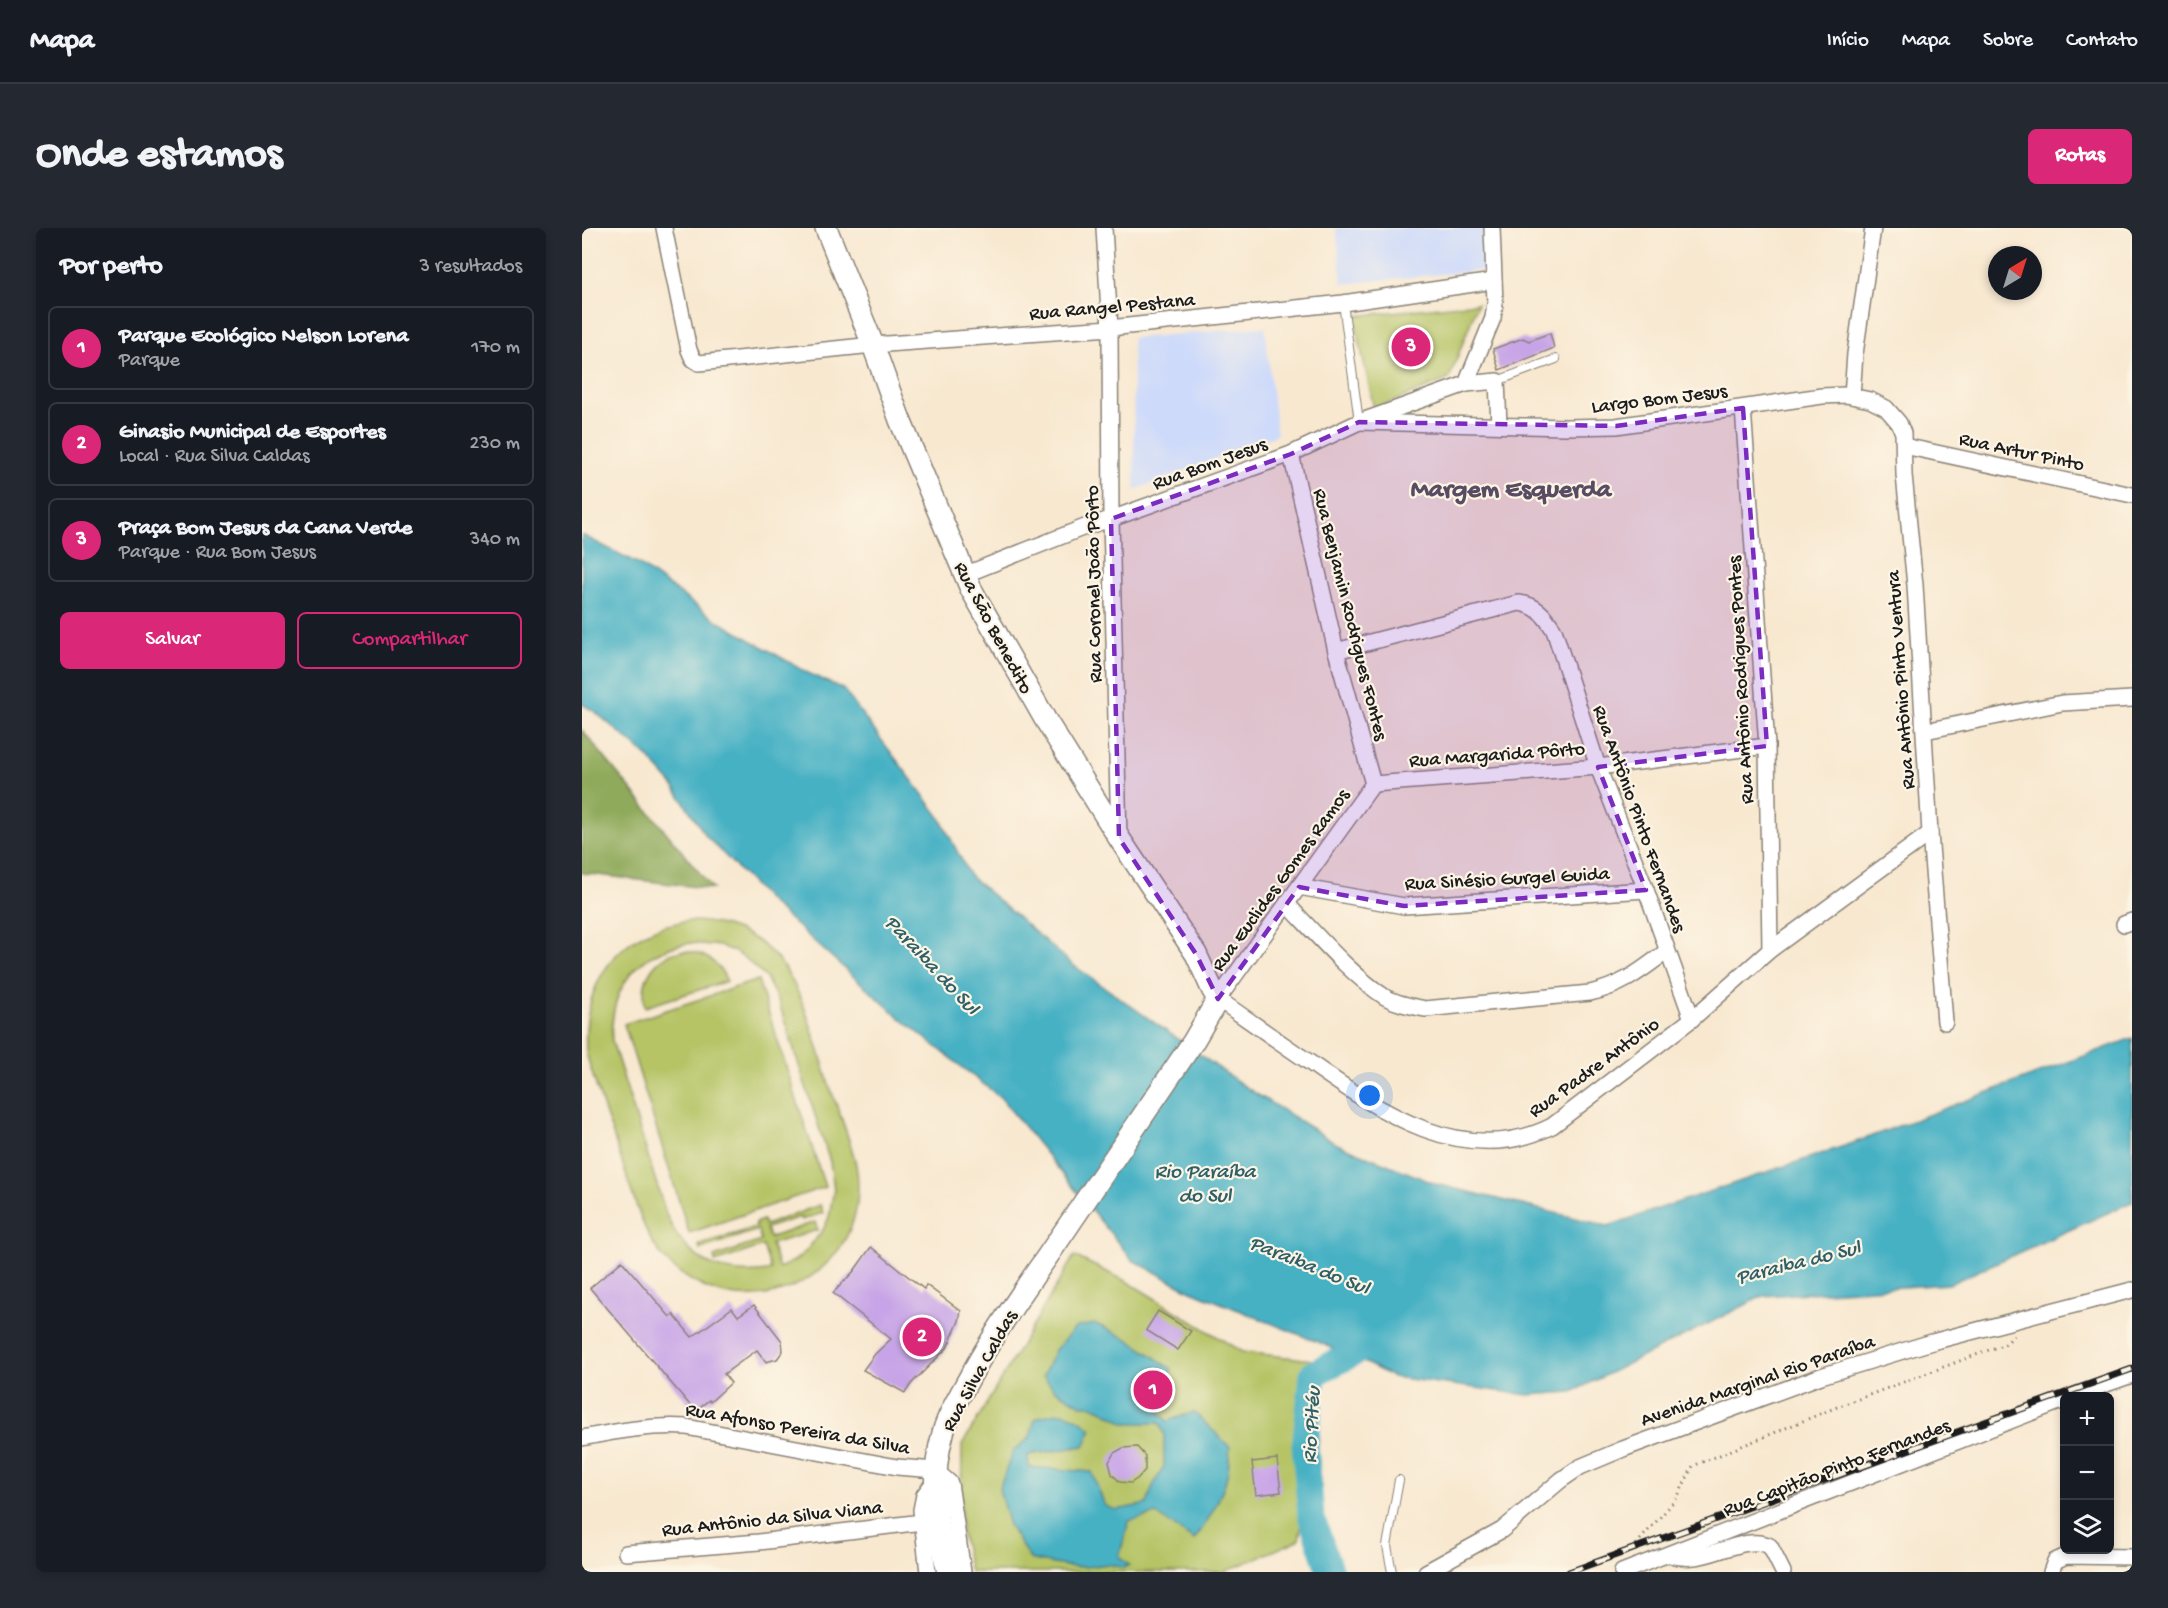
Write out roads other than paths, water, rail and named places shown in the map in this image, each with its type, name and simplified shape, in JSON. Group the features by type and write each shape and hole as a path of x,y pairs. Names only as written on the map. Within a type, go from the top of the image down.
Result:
{"main road":[{"name":"Rua São Benedito","path":"826,228 900,420 964,575 1040,709 1119,838 1191,945 1218,999"},
{"name":"Rua Silva Caldas","path":"948,1572 931,1528 935,1476 943,1432 955,1404 982,1354 1193,1042 1218,999"}],"street":[{"name":"Rua Rangel Pestana","path":"664,228 689,350 699,363 873,345 1110,328 1343,303 1494,280"},
{"name":"Rua Coronel João Pôrto","path":"1104,228 1110,328 1111,519 1119,838"},
{"path":"1492,228 1495,303 1493,318 1466,384 1497,381 1499,425"},
{"path":"1852,396 1854,354 1873,228"},
{"name":"Rua Bom Jesus","path":"964,575 1085,527 1291,454 1359,422 1466,384"},
{"name":"Rua Antônio Pinto Ventura","path":"1822,396 1852,396 1870,400 1886,408 1899,423 1903,432 1904,475 1915,585 1930,833 1945,1022"},
{"name":"Largo Bom Jesus","path":"1359,422 1616,426 1822,396"},
{"name":"Rua Antônio Rodrigues Pontes","path":"1743,408 1767,746 1770,950"},
{"name":"Rua Artur Pinto","path":"1904,446 2132,495"},
{"name":"Rua Benjamin Rodrigues Fontes","path":"1291,454 1336,651 1373,784"},
{"name":"Rua Antônio Pinto Fernandes","path":"1336,651 1519,603 1528,604 1539,610 1554,630 1598,766 1646,890 1692,1019"},
{"path":"1924,731 2062,703 2132,699"},
{"name":"Rua Margarida Pôrto","path":"1373,784 1598,766 1767,746"},
{"name":"Rua Euclides Gomes Ramos","path":"1218,999 1373,784"},
{"name":"Rua Padre Antônio","path":"1218,999 1358,1096 1430,1132 1474,1141 1510,1140 1534,1134 1552,1126 1692,1019 1770,950 1930,833"},
{"name":"Rua Sinésio Gurgel Guida","path":"1299,887 1404,906 1646,890"},
{"path":"1287,904 1356,973 1385,997 1402,1004 1425,1009 1590,993 1613,988 1667,951"},
{"name":"Avenida Marginal Rio Paraíba","path":"1426,1572 1502,1530 1561,1480 1580,1467 1623,1449 1821,1376 1932,1342 2132,1290"},
{"path":"2083,1392 2132,1375"},
{"name":"Rua Capitão Pinto Fernandes","path":"1624,1572 2060,1402"},
{"name":"Rua Afonso Pereira da Silva","path":"582,1438 630,1428 686,1427 935,1476"},
{"path":"935,1476 950,1483 963,1572"},
{"path":"928,1572 931,1528"},
{"name":"Rua Antônio da Silva Viana","path":"626,1553 931,1528"},
{"path":"1667,1554 1695,1557 1745,1544 1760,1543 1770,1546 1783,1572"},
{"path":"2051,1572 2055,1561 2066,1556 2132,1557"}],"lane":[{"path":"1343,303 1359,422"},
{"path":"1497,381 1556,359"},
{"path":"1392,1572 1387,1546 1399,1480"}],"water":[{"name":"Rio Paraíba do Sul","path":"582,535 637,563 718,621 808,673 843,689 939,816 970,876 1073,965 1250,1090 1337,1144 1436,1184 1608,1226 1856,1142 2132,1038 2132,1202 1949,1284 1763,1296 1572,1392 1528,1395 1393,1377 1350,1355 1191,1291 1132,1260 1001,1098 901,1019 769,901 706,836 672,784 646,755 594,711 582,704"},
{"path":"1096,1324 1126,1338 1172,1369 1156,1407 1167,1421 1194,1412 1230,1447 1228,1471 1223,1489 1210,1516 1194,1540 1156,1514 1129,1521 1119,1557 1129,1565 1123,1568 1107,1565 1069,1566 1030,1559 1009,1526 999,1489 1013,1451 1030,1437 1035,1419 1059,1413 1071,1415 1092,1429 1084,1446 1028,1455 1029,1467 1092,1472 1105,1506 1116,1510 1147,1504 1152,1488 1164,1466 1164,1435 1160,1423 1124,1423 1102,1410 1089,1405 1081,1405 1054,1389 1043,1376 1055,1350 1076,1327"}],"waterway":[{"name":"Rio Pitéu","path":"1330,1572 1311,1516 1305,1447 1313,1374 1381,1339"}],"railway":[{"path":"1569,1572 2132,1369"}],"place":[{"name":"Praça Bom Jesus da Cana Verde","path":"1411,347"},
{"name":"Ginasio Municipal de Esportes","path":"922,1337"},
{"name":"Parque Ecológico Nelson Lorena","path":"1153,1390"}],"district":[{"name":"Margem Esquerda","path":"1511,487"}],"water label":[{"name":"Paraiba do Sul","path":"933,964"},
{"name":"Paraiba do Sul","path":"1798,1261"},
{"name":"Paraiba do Sul","path":"1310,1264"}]}
